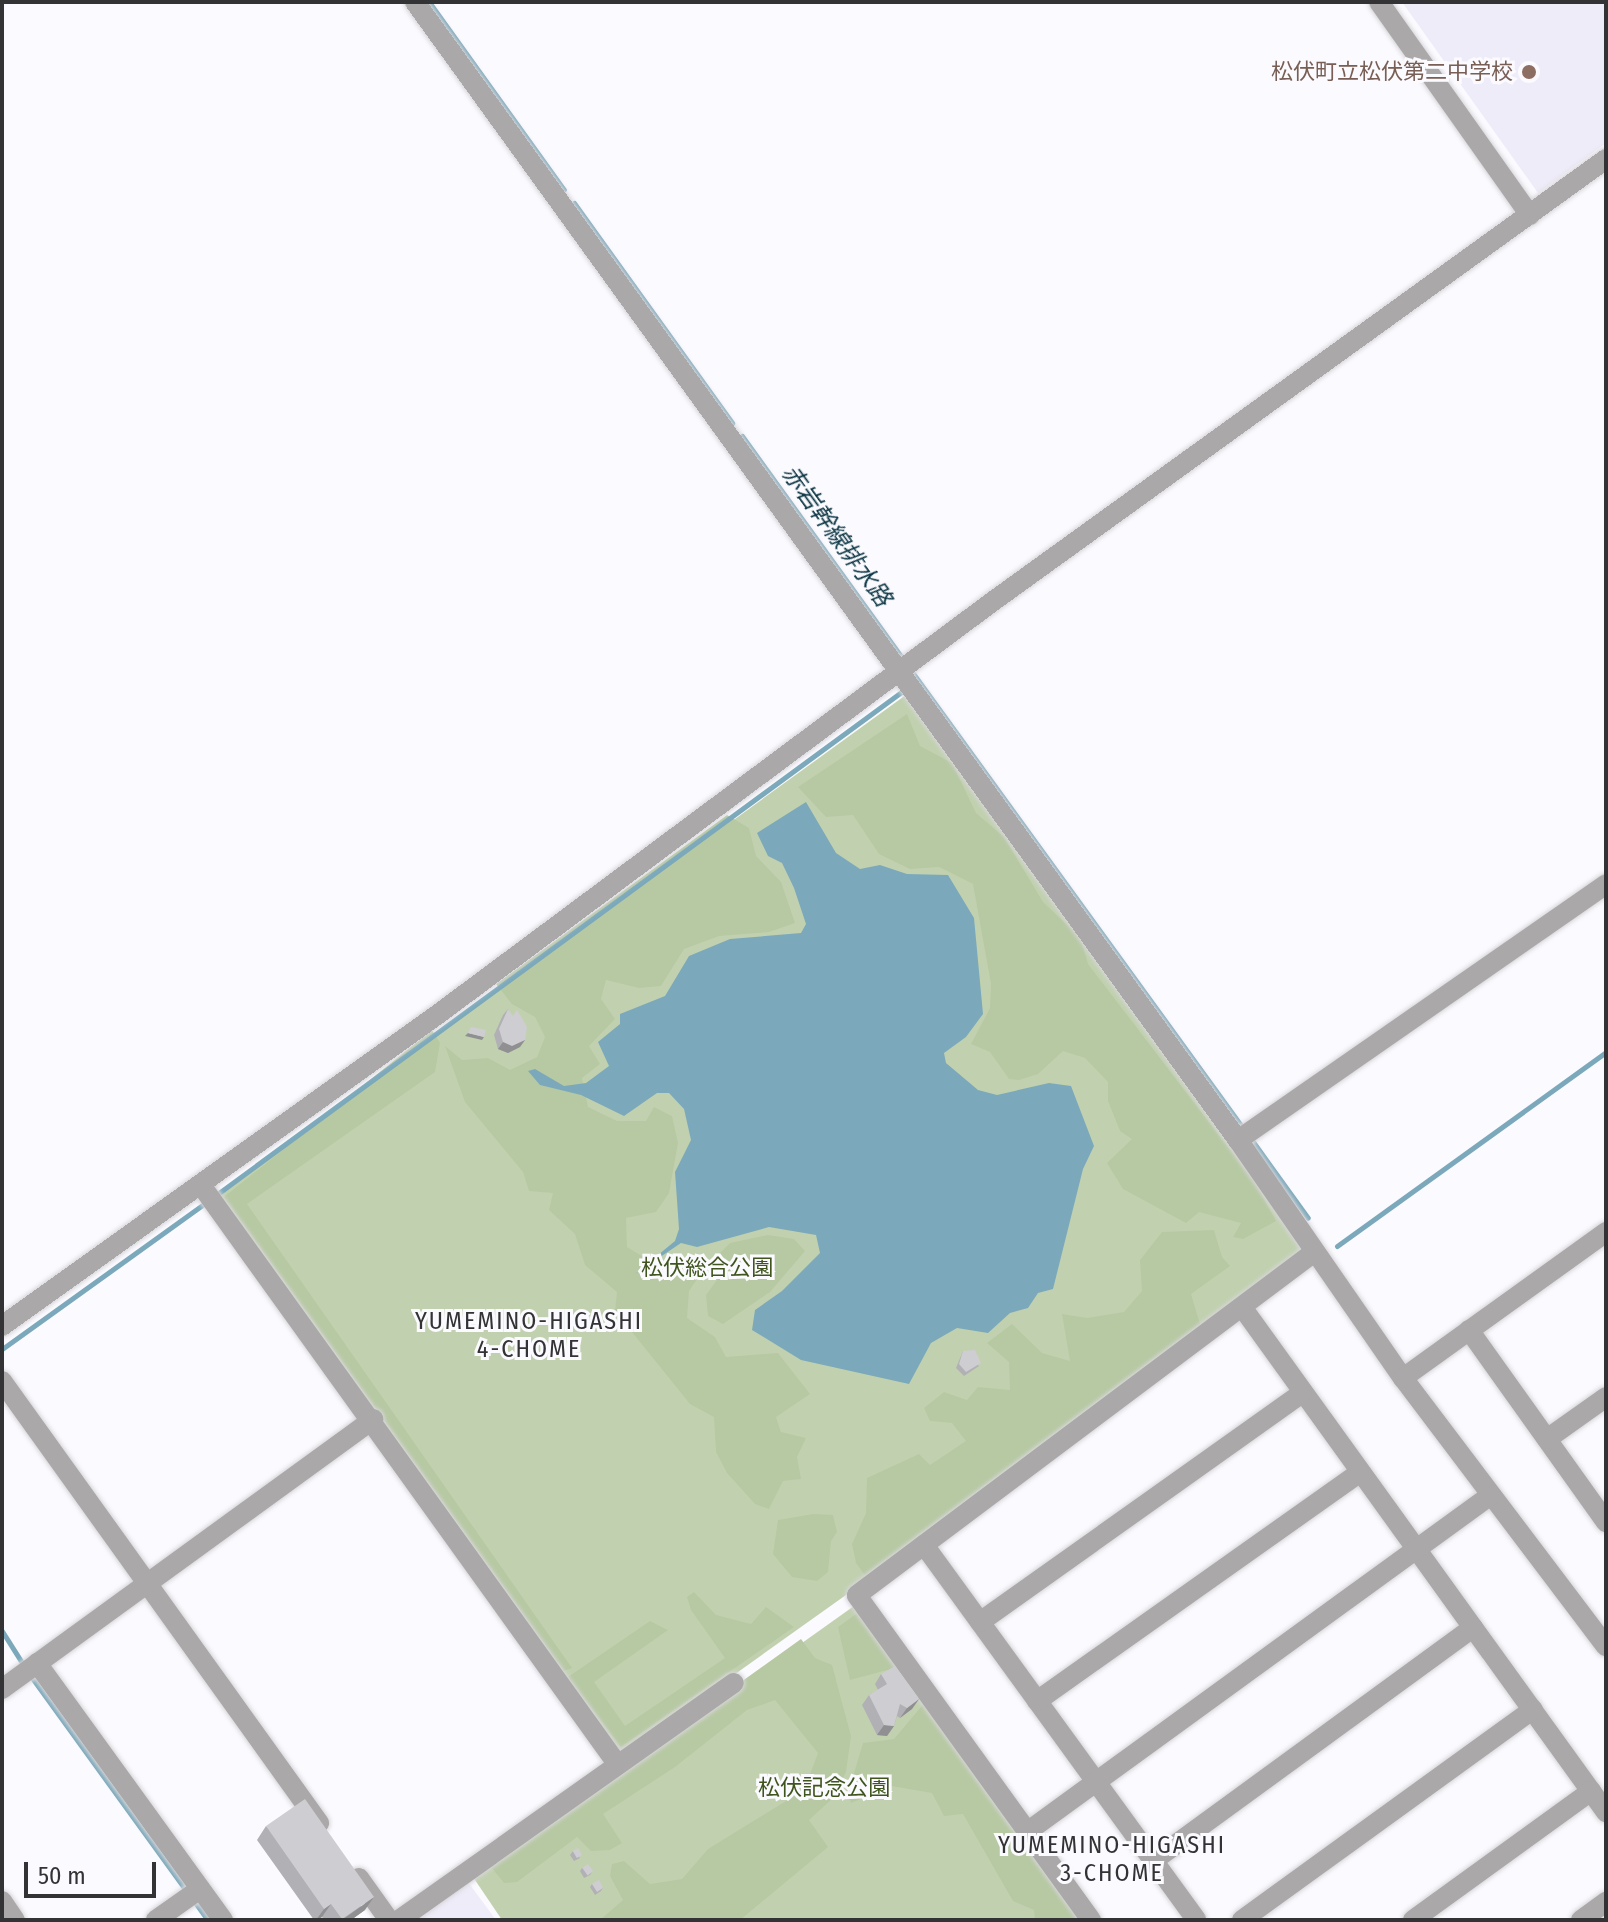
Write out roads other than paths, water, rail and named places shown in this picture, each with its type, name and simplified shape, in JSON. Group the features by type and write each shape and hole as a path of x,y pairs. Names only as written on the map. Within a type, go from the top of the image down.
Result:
{"street":[{"path":"415,2 898,675 1244,1136 1313,1253 1403,1378 1606,1646"},
{"path":"1379,2 1530,215"},
{"path":"2,1326 201,1185 898,675 992,602 1606,159"},
{"path":"1244,1136 1606,884"},
{"path":"201,1185 373,1419 618,1765"},
{"path":"1403,1378 1606,1232"},
{"path":"1091,1920 857,1595 1313,1253"},
{"path":"1242,1307 1606,1812"},
{"path":"1469,1330 1606,1522"},
{"path":"2,1381 389,1920"},
{"path":"980,1622 1302,1393"},
{"path":"1547,1439 1606,1397"},
{"path":"2,1689 373,1419"},
{"path":"1037,1701 1360,1472"},
{"path":"1027,1832 1491,1495"},
{"path":"924,1545 1196,1920"},
{"path":"1153,1861 1473,1628"},
{"path":"37,1663 223,1920"},
{"path":"399,1920 734,1683"},
{"path":"1242,1920 1533,1709"},
{"path":"1413,1920 1591,1791"},
{"path":"156,1920 200,1889"},
{"path":"2,1901 15,1920"},
{"path":"1581,1920 1606,1902"}],"water":[{"path":"806,802 836,853 860,869 880,865 907,874 948,875 974,918 983,1014 966,1037 944,1053 946,1063 978,1090 997,1095 1049,1083 1071,1086 1094,1146 1083,1169 1053,1289 1038,1293 1028,1308 1010,1313 988,1333 957,1328 931,1343 909,1384 801,1360 752,1330 755,1310 782,1291 820,1253 816,1235 769,1227 697,1247 681,1243 635,1274 675,1241 679,1229 675,1172 691,1140 684,1109 669,1093 657,1093 624,1116 581,1095 540,1085 528,1071 535,1069 564,1086 586,1083 609,1066 598,1042 620,1024 620,1014 665,996 689,956 730,939 801,933 806,924 794,888 782,863 768,856 757,833"}],"waterway":[{"name":"赤岩幹線排水路","path":"429,2 564,190"},
{"name":"赤岩幹線排水路","path":"574,203 732,423"},
{"name":"赤岩幹線排水路","path":"742,436 902,658"},
{"path":"912,672 1245,1131"},
{"path":"216,1195 904,690"},
{"path":"1337,1246 1606,1052"},
{"path":"1251,1139 1308,1218"},
{"path":"2,1349 208,1201"},
{"path":"2,1631 24,1666"},
{"path":"30,1675 188,1893"},
{"path":"194,1901 208,1920"}],"place":[{"name":"松伏町立松伏第二中学校","path":"1529,72"}],"district":[{"name":"YUMEMINO-HIGASHI 4-CHOME","path":"529,1336"},
{"name":"YUMEMINO-HIGASHI 3-CHOME","path":"1112,1860"}],"park label":[{"name":"松伏総合公園","path":"707,1268"},
{"name":"松伏記念公園","path":"824,1788"}]}
